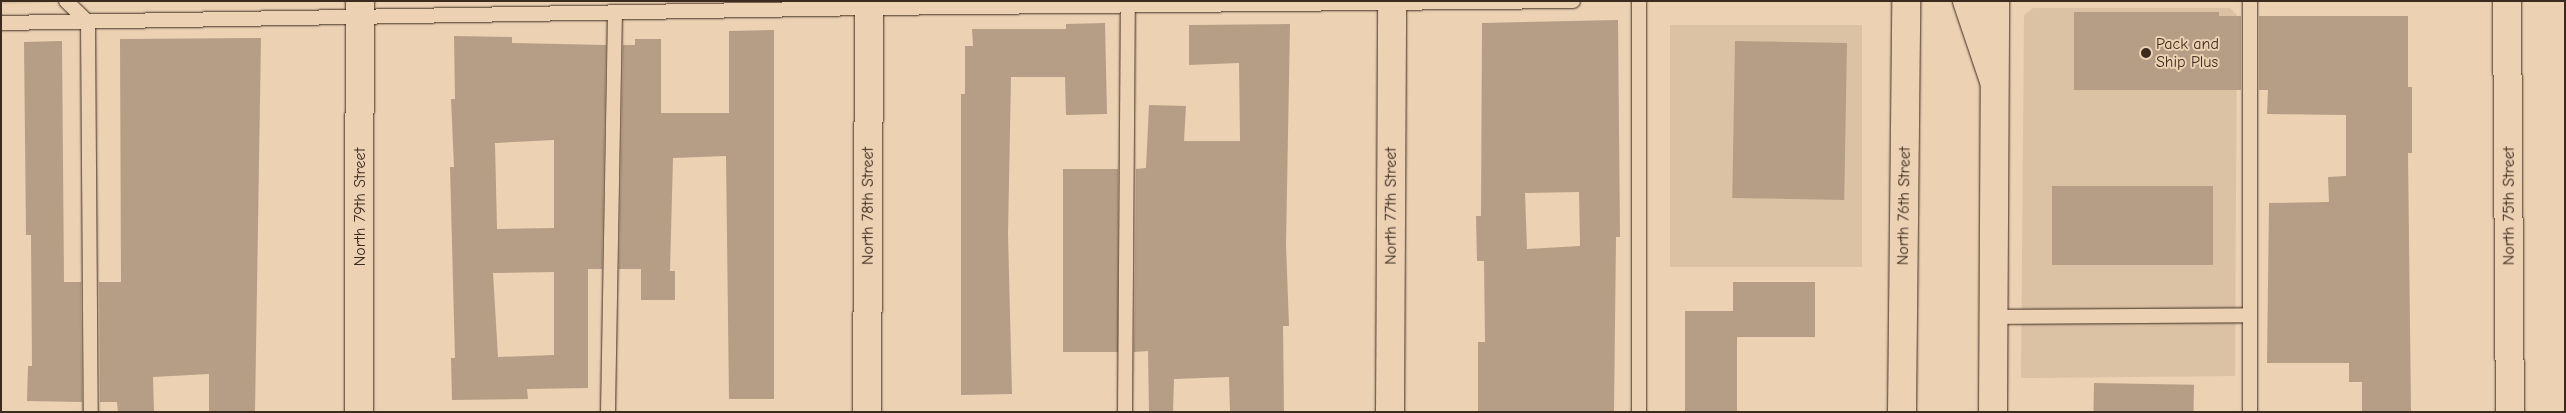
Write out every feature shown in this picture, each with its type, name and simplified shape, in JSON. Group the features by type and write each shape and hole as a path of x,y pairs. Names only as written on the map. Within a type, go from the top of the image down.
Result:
{"street":[{"name":"North 76th Street","path":"1902,412 1906,1"},
{"path":"1968,1 1994,81"},
{"path":"1993,412 1994,1"},
{"name":"North 75th Street","path":"2507,1 2510,412"},
{"name":"North 77th Street","path":"1390,412 1392,3"},
{"name":"North 78th Street","path":"867,412 869,4"},
{"name":"North 79th Street","path":"359,412 360,9"}],"lane":[{"path":"66,1 88,22 91,412"},
{"path":"1,23 88,22 360,9 615,12 869,4 1128,6 1573,1"},
{"path":"1639,1 1639,412"},
{"path":"2250,1 2250,412"},
{"path":"1125,412 1128,6"},
{"path":"608,412 615,12"},
{"path":"1993,317 2250,316"}],"shaded area":[{"path":"1,1 111,1 1,4"},
{"path":"2033,8 2230,8 2237,15 2235,376 2021,378 2024,15"},
{"path":"1670,25 1862,25 1862,267 1670,267"}],"building":[{"name":"Pack and Ship Plus","path":"2074,12 2219,12 2219,16 2241,16 2241,90 2074,90"},
{"path":"2259,16 2408,16 2408,87 2412,87 2412,153 2408,153 2411,411 2362,412 2362,382 2349,382 2349,363 2267,363 2269,203 2329,202 2328,177 2346,176 2346,115 2267,114 2268,90 2259,90"},
{"path":"1618,20 1620,237 1616,237 1614,412 1478,412 1478,342 1485,342 1484,261 1477,261 1476,216 1481,216 1482,23","holes":["1579,192 1580,246 1527,249 1525,193"]},
{"path":"1105,23 1107,114 1066,115 1065,77 1011,77 1008,234 1012,394 961,395 961,94 965,94 965,46 973,46 972,29 1066,29 1066,24"},
{"path":"1290,24 1286,245 1289,326 1283,326 1284,412 1230,412 1229,377 1174,379 1173,412 1149,412 1148,351 1134,352 1136,169 1146,168 1149,105 1186,106 1184,141 1240,141 1239,63 1189,65 1189,25"},
{"path":"774,30 774,399 729,399 726,156 673,158 670,271 675,271 675,300 641,300 641,269 619,269 623,45 635,45 635,39 661,39 661,113 729,113 729,31"},
{"path":"454,36 512,37 512,43 606,45 602,269 588,269 588,388 527,389 528,399 452,400 451,358 455,358 450,167 454,167 451,99 455,99","holes":["554,140 554,228 497,229 495,143","554,272 554,355 498,357 493,273"]},
{"path":"261,38 255,412 209,412 209,374 153,377 154,412 118,412 117,402 100,402 99,282 121,282 120,39"},
{"path":"62,41 64,282 81,282 82,402 27,401 28,366 32,366 31,235 26,235 24,42"},
{"path":"1735,41 1847,43 1844,200 1732,198"},
{"path":"1063,169 1118,169 1118,352 1063,352"},
{"path":"2052,186 2213,186 2213,265 2052,265"},
{"path":"1733,282 1815,282 1815,337 1737,337 1737,412 1685,412 1685,311 1733,311"},
{"path":"2094,383 2194,385 2194,412 2093,412"}],"place":[{"name":"Pack and Ship Plus","path":"2146,53"}]}
